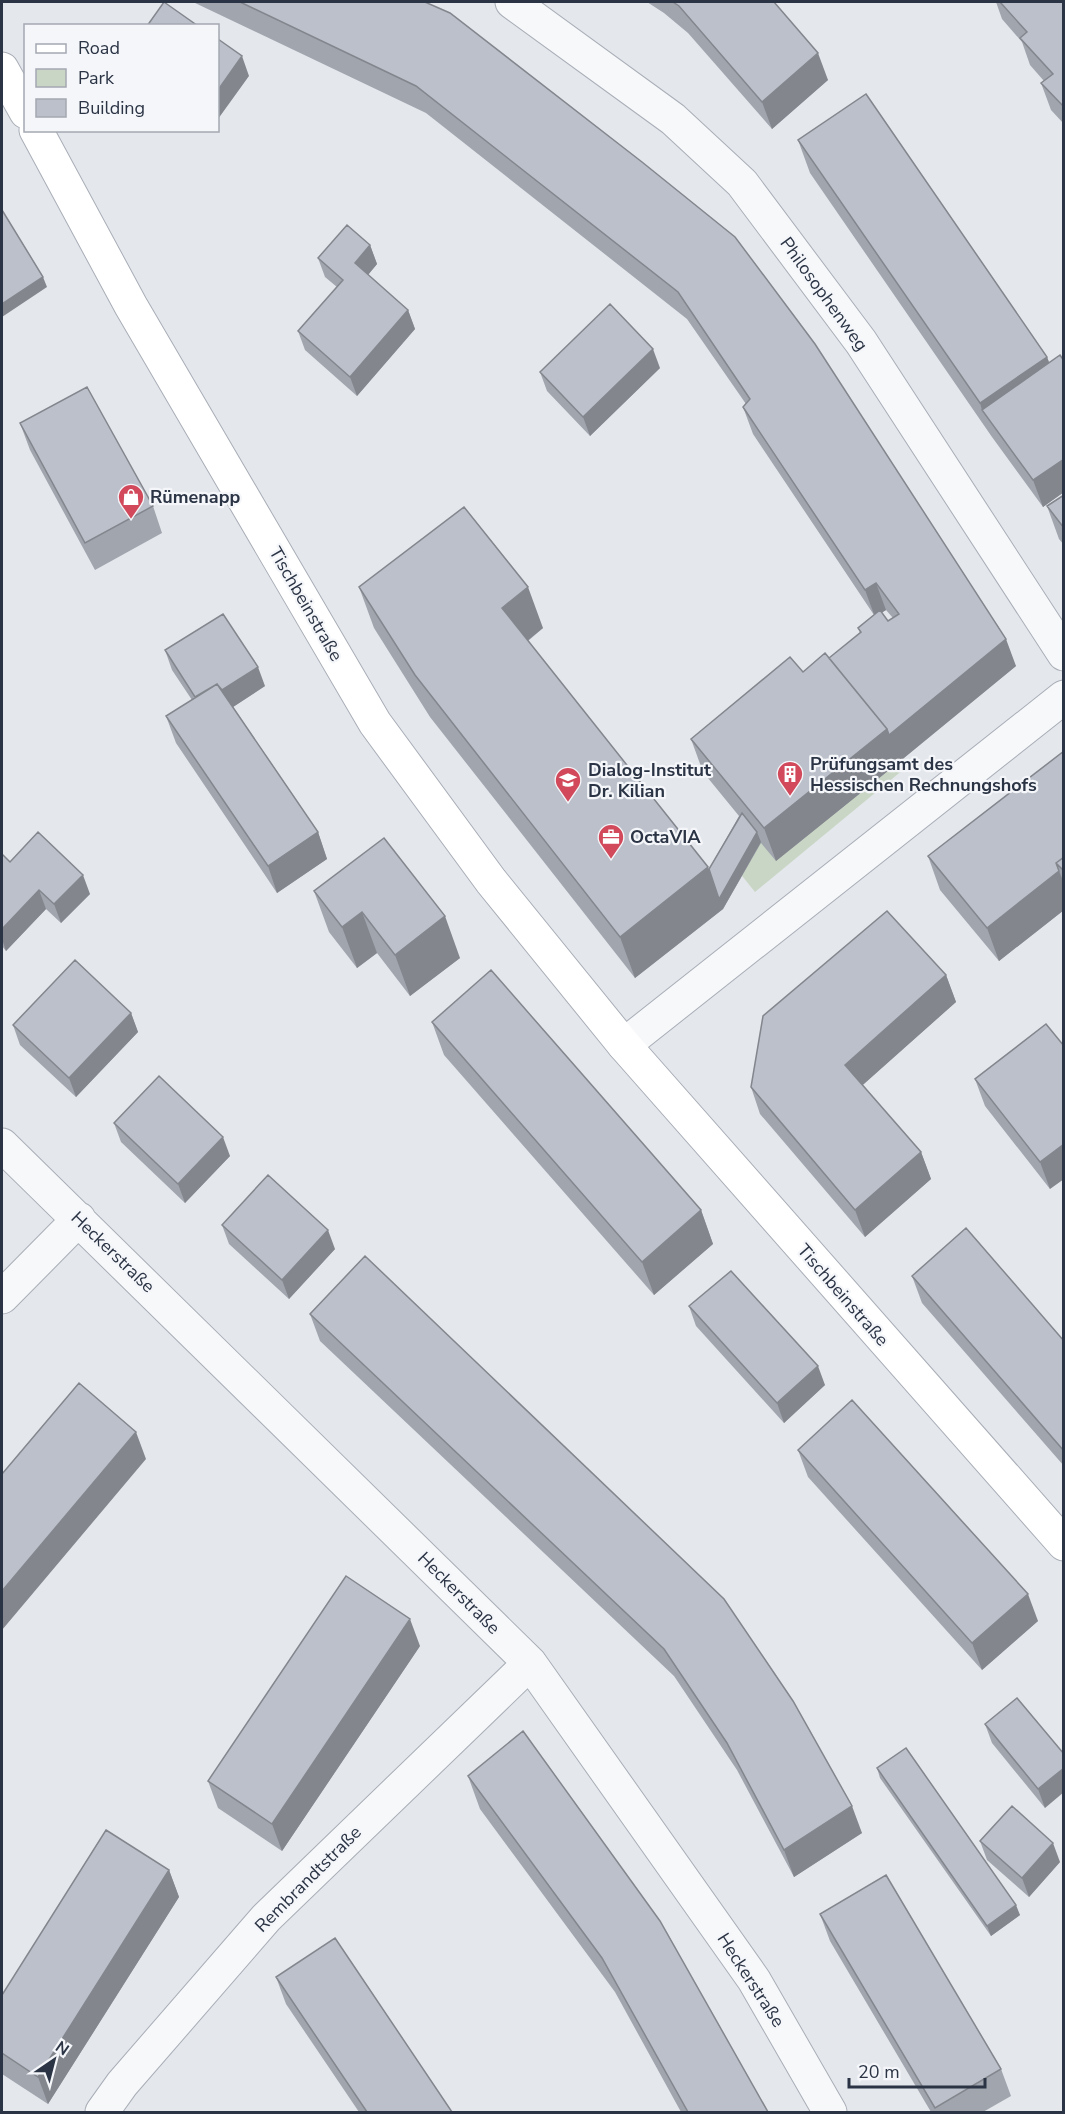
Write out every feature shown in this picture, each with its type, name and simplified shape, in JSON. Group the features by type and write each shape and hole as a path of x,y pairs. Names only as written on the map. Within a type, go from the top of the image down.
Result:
{"main road":[{"path":"2,69 24,108"},
{"name":"Tischbeinstraße","path":"37,132 131,306 375,723 491,881 624,1045 1064,1544"}],"street":[{"name":"Philosophenweg","path":"512,2 673,119 742,183 861,342 1064,654"},
{"path":"624,1045 1064,698"},
{"name":"Heckerstraße","path":"2,1145 530,1663 754,1980 830,2112"},
{"path":"2,1297 79,1219"},
{"name":"Rembrandtstraße","path":"102,2112 122,2084 266,1918 530,1663"}],"green space":[{"path":"899,762 904,769 755,892 723,852"}],"building":[{"path":"164,2 195,24 148,24"},
{"path":"240,2 425,2 450,13 735,237 815,344 1006,639 889,735 887,729 829,658 861,632 858,628 880,610 888,621 899,614 876,583 865,590 743,407 750,399 678,292 416,86"},
{"path":"673,2 774,2 818,53 762,102 679,6"},
{"path":"1000,2 1064,2 1064,107 1041,83 1053,74 1020,38 1027,32"},
{"path":"219,40 242,56 219,89"},
{"path":"866,94 1047,357 980,403 798,140"},
{"path":"2,210 43,277 2,304"},
{"path":"347,225 370,245 355,263 408,310 350,377 298,331 343,280 318,258"},
{"path":"610,304 653,349 583,417 540,372"},
{"path":"1060,355 1064,361 1064,459 1033,480 982,410"},
{"path":"87,387 153,506 85,543 20,423"},
{"path":"1064,495 1064,528 1047,506"},
{"path":"464,507 528,587 502,608 708,867 620,937 415,675 359,587"},
{"path":"223,614 258,667 222,690 217,684 195,697 165,650"},
{"name":"Prüfungsamt des Hessischen Rechnungshofs","path":"825,653 887,729 764,828 691,739 790,657 803,672"},
{"path":"217,684 318,832 268,866 166,716"},
{"path":"1064,751 1064,857 1056,863 1059,871 987,928 928,856"},
{"path":"742,813 757,832 719,899 709,869"},
{"path":"38,832 83,875 54,904 39,890 2,929 2,854 10,862"},
{"path":"384,838 445,916 395,955 362,912 342,927 314,891"},
{"path":"1064,857 1064,871 1056,863"},
{"path":"887,911 946,975 845,1065 921,1152 855,1210 751,1087 763,1016"},
{"path":"75,960 131,1013 69,1078 13,1025"},
{"path":"491,970 701,1210 642,1262 432,1022"},
{"path":"1046,1024 1064,1046 1064,1144 1040,1162 975,1079"},
{"path":"159,1076 223,1137 178,1184 114,1123"},
{"path":"268,1175 328,1230 282,1280 222,1225"},
{"path":"966,1228 1064,1341 1064,1451 912,1276"},
{"path":"365,1256 724,1599 793,1701 852,1806 784,1850 727,1743 664,1649 310,1314"},
{"path":"731,1271 818,1366 777,1403 689,1306"},
{"path":"79,1383 136,1432 2,1591 2,1474"},
{"path":"852,1400 1028,1594 972,1643 798,1450"},
{"path":"346,1576 410,1619 272,1824 208,1781"},
{"path":"1017,1698 1064,1754 1064,1768 1038,1789 985,1724"},
{"path":"523,1731 660,1921 768,2112 688,2112 602,1958 468,1776"},
{"path":"906,1748 1016,1905 987,1926 877,1768"},
{"path":"1012,1806 1053,1843 1022,1878 980,1841"},
{"path":"106,1830 169,1870 38,2077 2,2053 2,1995"},
{"path":"886,1875 1001,2069 935,2108 820,1914"},
{"path":"335,1938 452,2112 367,2112 276,1977"}],"place":[{"name":"Rümenapp","path":"131,520"},
{"name":"Prüfungsamt des Hessischen Rechnungshofs","path":"790,797"},
{"name":"Dialog-Institut Dr. Kilian","path":"568,803"},
{"name":"OctaVIA","path":"611,860"}]}
